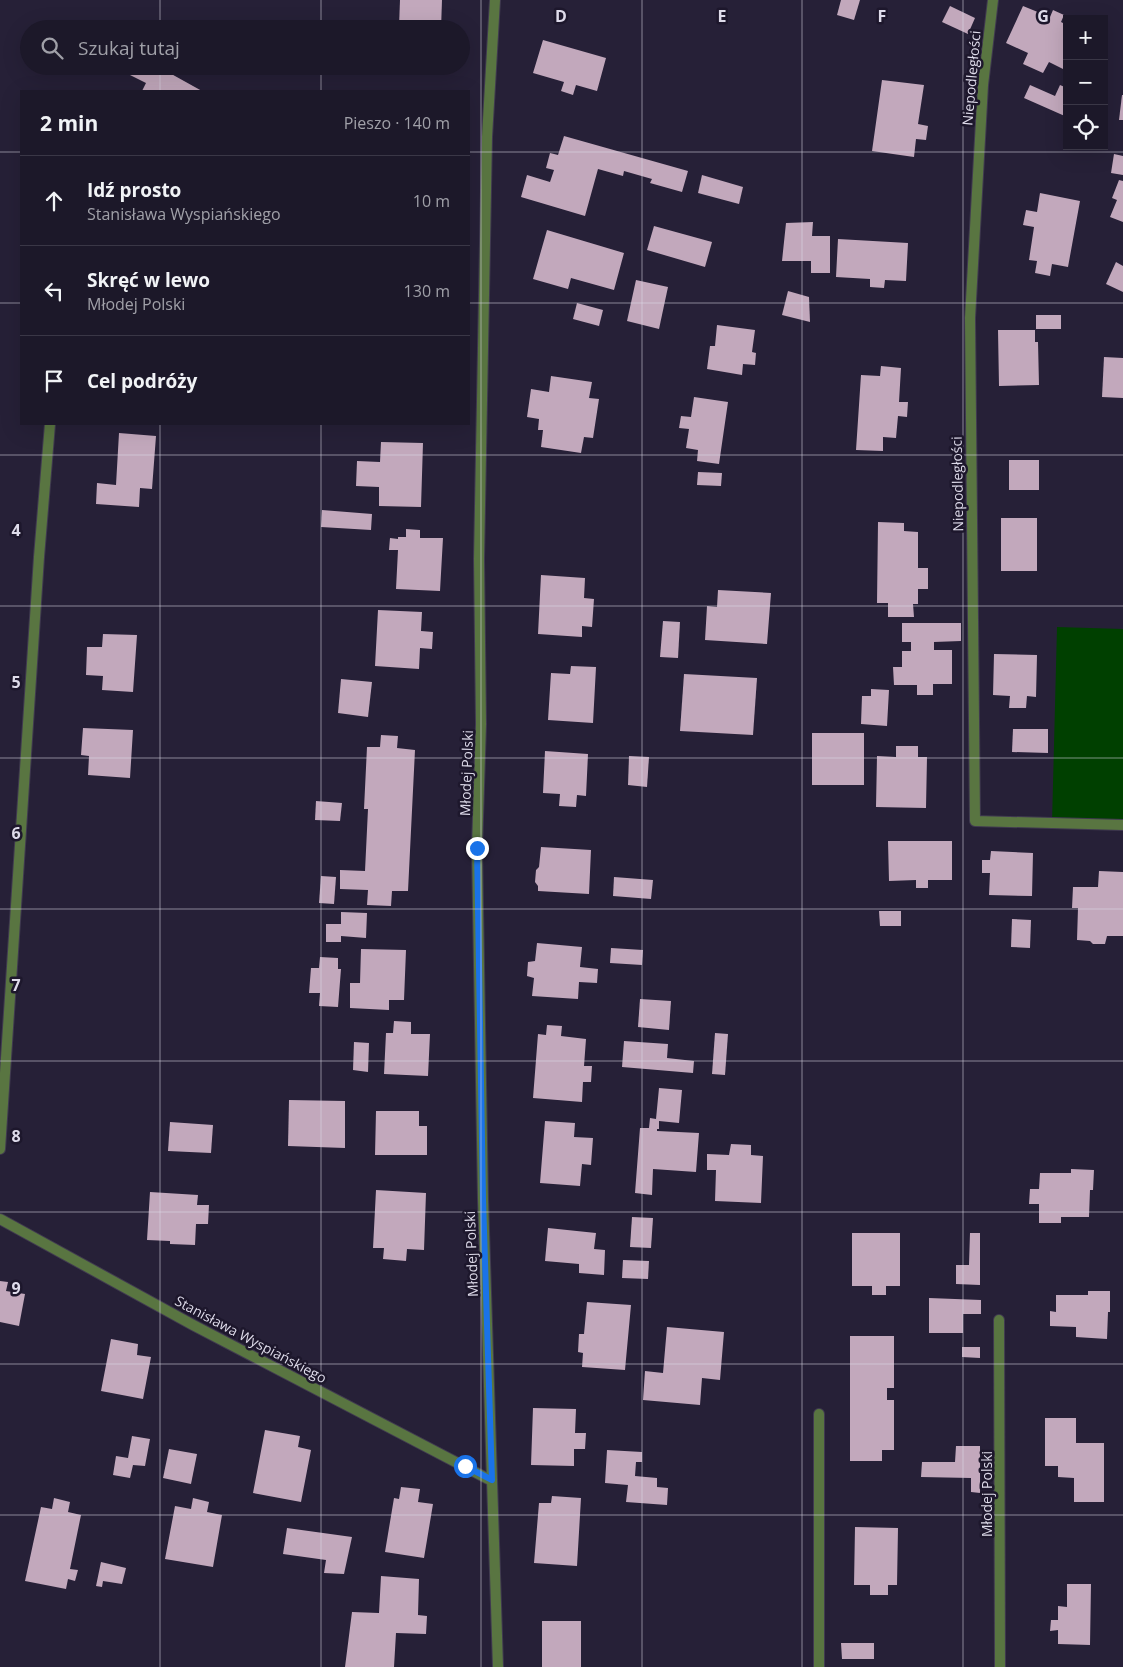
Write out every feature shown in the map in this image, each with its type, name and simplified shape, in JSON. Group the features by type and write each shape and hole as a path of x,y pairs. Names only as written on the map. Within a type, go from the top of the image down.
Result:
{"street":[{"name":"Młodej Polski","path":"495,0 487,137 479,549 481,724 477,848 483,1199 498,1667"},
{"name":"Niepodległości","path":"993,0 983,85 970,318 975,821 1123,825"},
{"path":"0,1149 37,586 50,425"},
{"name":"Stanisława Wyspiańskiego","path":"0,1219 193,1325 492,1480"},
{"name":"Młodej Polski","path":"999,1320 1000,1667"},
{"path":"819,1414 819,1667"}],"green space":[{"path":"1057,627 1123,629 1123,825 1052,823"}],"building":[{"path":"400,0 442,0 441,20 399,20"},
{"path":"841,0 860,0 854,20 837,15"},
{"path":"950,6 975,18 968,34 942,22"},
{"path":"1023,6 1050,17 1053,10 1064,15 1061,22 1063,23 1063,69 1049,62 1043,73 1023,64 1028,53 1006,43"},
{"path":"543,40 606,58 597,91 576,85 573,95 561,91 564,82 533,73"},
{"path":"130,75 173,75 200,90 142,90 146,83"},
{"path":"882,80 924,85 918,124 928,126 926,140 916,139 914,157 872,151"},
{"path":"1030,85 1055,96 1060,85 1063,86 1063,115 1024,98"},
{"path":"1122,95 1123,120 1119,120"},
{"path":"564,136 688,171 682,192 650,183 652,179 624,171 623,176 598,169 585,216 521,197 527,175 550,182 554,170 546,168 550,153 558,155"},
{"path":"1114,154 1123,156 1123,175 1111,173"},
{"path":"702,175 743,187 739,204 698,193"},
{"path":"1119,180 1123,181 1123,222 1110,217 1117,200 1112,198"},
{"path":"1040,193 1080,201 1068,267 1052,264 1050,276 1035,273 1037,261 1029,260 1034,227 1023,225 1026,210 1037,212"},
{"path":"813,222 812,236 830,236 830,273 811,273 811,261 782,261 786,223"},
{"path":"654,226 712,242 705,267 647,250"},
{"path":"547,230 624,253 614,290 571,278 568,289 533,279"},
{"path":"838,239 908,243 906,281 885,280 884,288 870,287 870,279 836,277"},
{"path":"1116,262 1123,266 1123,292 1106,284"},
{"path":"636,280 668,287 659,329 627,321"},
{"path":"788,291 809,297 810,322 782,315"},
{"path":"577,303 603,310 599,326 573,319"},
{"path":"1036,315 1061,315 1061,329 1036,329"},
{"path":"717,325 755,330 752,352 756,353 755,365 743,364 742,375 707,369 710,346 715,346"},
{"path":"998,330 1035,330 1035,342 1038,342 1039,385 999,386"},
{"path":"1104,357 1123,358 1123,398 1102,397"},
{"path":"881,366 901,368 899,402 908,402 907,417 898,416 896,438 883,437 883,451 856,450 861,375 880,376"},
{"path":"551,376 592,382 589,398 599,399 593,438 584,437 581,453 541,447 543,430 538,430 539,419 527,417 531,389 549,392"},
{"path":"694,397 728,402 719,464 697,461 698,450 686,448 689,429 679,428 681,416 691,417"},
{"path":"119,433 156,436 152,489 140,488 139,507 96,504 97,483 116,485"},
{"path":"381,442 423,443 421,507 379,506 379,487 356,486 357,461 380,462"},
{"path":"1009,460 1039,460 1039,490 1009,490"},
{"path":"698,472 722,473 721,486 697,485"},
{"path":"322,510 372,514 371,530 321,527"},
{"path":"1001,518 1037,518 1037,571 1001,571"},
{"path":"878,522 904,523 904,531 918,532 918,568 928,568 928,589 918,589 918,604 913,604 914,617 888,617 888,603 877,603"},
{"path":"406,529 420,530 420,538 443,538 440,591 396,589 398,550 389,550 390,538 406,537"},
{"path":"541,575 585,578 584,598 594,599 592,627 582,626 582,637 538,634"},
{"path":"718,590 771,593 767,644 705,640 707,606 717,607"},
{"path":"378,610 422,612 421,631 433,632 432,649 420,648 419,669 375,666"},
{"path":"663,621 680,622 678,658 660,657"},
{"path":"902,623 961,623 961,641 934,642 934,650 952,650 952,684 933,684 933,695 917,695 917,685 894,685 893,667 902,667 902,651 911,651 911,642 902,642"},
{"path":"103,634 137,635 133,692 102,690 103,676 86,675 87,647 102,647"},
{"path":"994,654 1037,655 1036,697 1027,696 1026,708 1009,708 1010,696 993,695"},
{"path":"571,666 596,667 593,723 548,720 551,673 570,674"},
{"path":"684,674 757,678 753,735 680,731"},
{"path":"341,679 372,682 368,717 338,713"},
{"path":"871,689 889,690 887,726 861,724 862,696 871,696"},
{"path":"83,728 133,730 130,778 88,775 89,756 81,755"},
{"path":"1013,729 1048,729 1048,753 1012,752"},
{"path":"812,733 864,733 864,785 812,785"},
{"path":"381,735 398,736 397,748 415,750 408,891 392,891 391,906 367,905 368,890 340,889 340,870 365,871 368,809 364,809 367,747 380,747"},
{"path":"896,746 918,746 918,757 927,757 926,808 876,807 877,756 896,757"},
{"path":"545,751 588,754 586,796 577,795 576,807 559,806 560,794 543,793"},
{"path":"629,756 649,757 647,787 628,785"},
{"path":"316,801 342,803 340,821 315,820"},
{"path":"888,841 952,841 952,880 928,880 928,888 916,888 916,880 889,881"},
{"path":"541,847 591,850 589,894 538,891 538,886 535,882"},
{"path":"991,851 1033,853 1032,896 989,895 990,873 982,873 982,860 990,860"},
{"path":"1099,871 1123,872 1123,936 1107,936 1105,944 1093,944 1090,941 1077,940 1078,908 1072,908 1073,887 1098,887"},
{"path":"321,876 336,877 334,904 319,903"},
{"path":"614,877 653,880 651,899 613,896"},
{"path":"879,911 901,911 901,926 880,926"},
{"path":"341,912 367,913 366,938 341,936 341,942 326,942 326,924 341,924"},
{"path":"1012,919 1031,920 1030,948 1011,947"},
{"path":"537,943 582,947 580,967 598,969 597,983 579,982 578,999 532,996 534,978 527,976 528,962 535,961"},
{"path":"611,948 643,950 642,965 610,963"},
{"path":"361,949 406,950 404,1000 389,1000 389,1010 350,1008 350,983 360,983"},
{"path":"320,957 338,958 338,969 341,969 338,1007 319,1006 320,993 309,993 311,968 319,968"},
{"path":"640,999 671,1001 669,1030 638,1027"},
{"path":"394,1021 411,1022 411,1034 430,1034 428,1076 384,1074 386,1033 393,1033"},
{"path":"547,1025 562,1026 561,1036 586,1039 584,1066 592,1066 591,1082 583,1082 582,1102 533,1098 538,1034 546,1035"},
{"path":"715,1033 728,1034 725,1075 712,1074"},
{"path":"624,1041 668,1044 667,1058 694,1061 693,1073 622,1067"},
{"path":"354,1042 369,1043 368,1072 353,1070"},
{"path":"659,1088 682,1090 679,1123 659,1121 659,1129 657,1131 699,1133 696,1172 653,1169 652,1195 635,1193 640,1128 649,1128 650,1118 656,1119"},
{"path":"289,1100 345,1101 345,1148 288,1146"},
{"path":"376,1111 419,1111 419,1126 427,1126 427,1155 375,1155"},
{"path":"545,1121 575,1123 574,1137 593,1138 591,1165 582,1164 580,1186 540,1183"},
{"path":"170,1122 213,1125 211,1153 168,1151"},
{"path":"731,1144 751,1145 751,1155 763,1156 761,1203 715,1201 716,1170 707,1170 707,1154 729,1155"},
{"path":"1071,1169 1094,1170 1093,1190 1090,1190 1089,1217 1061,1217 1061,1223 1039,1223 1039,1204 1029,1204 1030,1189 1039,1189 1040,1173 1071,1173"},
{"path":"376,1190 426,1193 424,1250 407,1249 406,1261 383,1259 384,1248 373,1248"},
{"path":"150,1192 198,1195 197,1205 209,1205 208,1224 196,1224 195,1245 170,1244 170,1241 147,1240"},
{"path":"632,1217 653,1218 651,1248 630,1247"},
{"path":"548,1228 596,1233 594,1249 605,1250 604,1275 579,1273 579,1264 545,1261"},
{"path":"852,1233 900,1233 900,1286 886,1286 886,1295 872,1295 872,1286 852,1286"},
{"path":"970,1233 980,1233 980,1285 956,1284 956,1265 969,1265"},
{"path":"623,1260 649,1261 648,1279 622,1278"},
{"path":"0,1281 8,1282 6,1291 25,1294 19,1326 0,1322"},
{"path":"1088,1291 1110,1291 1107,1339 1076,1337 1076,1327 1050,1326 1050,1311 1056,1312 1056,1295 1088,1295"},
{"path":"929,1298 981,1300 981,1314 963,1314 963,1333 929,1333"},
{"path":"587,1302 631,1305 625,1370 582,1367 583,1353 578,1352 579,1334 584,1334"},
{"path":"667,1327 724,1332 720,1380 702,1378 700,1405 643,1400 645,1371 663,1373"},
{"path":"850,1336 894,1336 894,1388 887,1388 887,1400 894,1400 894,1450 882,1450 882,1461 850,1461"},
{"path":"111,1339 138,1344 137,1355 151,1357 143,1399 101,1391"},
{"path":"962,1347 980,1347 980,1358 962,1357"},
{"path":"533,1408 576,1409 575,1433 586,1433 585,1449 574,1449 574,1466 531,1465"},
{"path":"1045,1418 1076,1418 1076,1443 1104,1443 1104,1502 1074,1502 1074,1478 1058,1477 1058,1466 1045,1466"},
{"path":"265,1430 300,1436 298,1447 311,1450 301,1502 253,1493"},
{"path":"132,1436 150,1439 145,1466 133,1465 130,1478 113,1475 116,1456 128,1458"},
{"path":"956,1446 980,1446 980,1493 971,1492 971,1478 921,1477 922,1462 955,1462"},
{"path":"169,1449 197,1454 191,1484 163,1478"},
{"path":"607,1450 642,1452 642,1462 636,1462 635,1476 657,1478 657,1487 668,1488 667,1505 626,1502 628,1485 605,1483"},
{"path":"401,1487 420,1489 418,1502 433,1504 424,1558 385,1552 394,1498 399,1499"},
{"path":"552,1496 581,1498 577,1566 534,1563 539,1503 551,1503"},
{"path":"54,1498 70,1502 68,1512 81,1515 70,1569 78,1570 75,1581 68,1579 66,1589 25,1581 41,1507 52,1509"},
{"path":"193,1498 209,1502 207,1512 222,1515 213,1567 165,1559 175,1506 191,1509"},
{"path":"855,1527 898,1528 897,1585 888,1585 888,1595 870,1595 870,1585 854,1585"},
{"path":"287,1528 352,1537 344,1574 324,1573 326,1560 283,1554"},
{"path":"101,1562 126,1568 122,1584 103,1581 102,1587 96,1586"},
{"path":"381,1576 419,1579 418,1615 427,1616 426,1634 396,1633 394,1667 345,1667 352,1612 379,1613"},
{"path":"1067,1584 1091,1584 1090,1645 1058,1644 1058,1630 1050,1631 1051,1620 1058,1620 1058,1606 1067,1607"},
{"path":"542,1621 581,1621 581,1667 542,1667"},
{"path":"841,1643 874,1643 874,1659 842,1659"}],"route":[{"path":"465,1466 492,1480 483,1199 477,848"}]}
